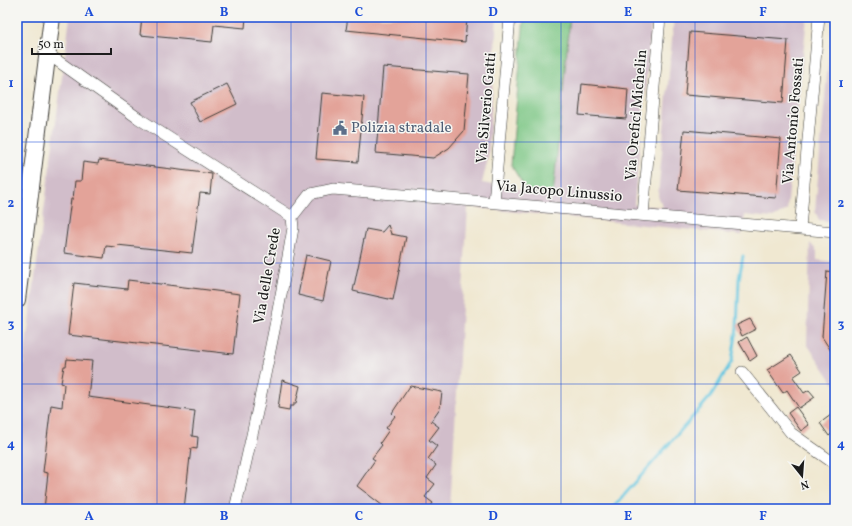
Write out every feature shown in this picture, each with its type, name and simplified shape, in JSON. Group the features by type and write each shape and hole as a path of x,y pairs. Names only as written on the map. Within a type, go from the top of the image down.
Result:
{"main road":[{"path":"17,300 52,17"}],"street":[{"name":"Via Silverio Gatti","path":"494,202 510,17"},
{"name":"Via Orefici Michelin","path":"643,215 660,17"},
{"name":"Via Antonio Fossati","path":"800,228 819,17"},
{"name":"Via delle Crede","path":"48,54 138,118 292,217 293,228 280,301 235,509"},
{"name":"Via Jacopo Linussio","path":"292,217 310,194 333,188 835,232"},
{"path":"742,372 791,433 835,464"}],"shaded area":[{"path":"70,17 497,17 488,159 482,183 527,191 511,165 524,17 652,17 634,205 663,207 658,196 674,17 807,17 787,210 773,218 745,215 742,235 468,207 450,509 17,509 17,412"},
{"path":"832,17 835,17 835,222 819,220 815,211"},
{"path":"810,243 817,251 817,260 835,262 835,385 807,344"}],"green space":[{"path":"524,17 570,17 553,196 527,191 511,165"}],"building":[{"path":"142,17 246,17 245,28 214,25 212,42 140,35"},
{"path":"348,17 467,17 465,42 346,30"},
{"path":"690,32 788,40 783,103 685,95"},
{"path":"383,67 469,74 464,131 449,148 433,158 376,153"},
{"path":"227,84 237,104 200,122 190,102"},
{"path":"582,84 628,89 626,119 579,115"},
{"name":"Polizia stradale","path":"322,93 364,97 358,162 316,159"},
{"path":"684,130 781,139 776,198 678,190"},
{"path":"99,160 212,174 210,194 200,193 192,253 117,245 116,247 106,246 104,258 64,253 71,199 73,199 75,181 81,181 83,162 98,164"},
{"path":"388,225 391,234 406,237 393,300 353,291 366,229 382,232"},
{"path":"306,255 331,261 323,301 298,295"},
{"path":"827,271 835,272 835,357 822,337"},
{"path":"128,280 240,294 233,354 68,335 74,283 127,289"},
{"path":"750,319 756,329 742,336 737,325"},
{"path":"747,337 757,356 750,361 739,342"},
{"path":"791,355 802,371 793,377 804,393 809,390 815,397 799,408 787,390 783,393 767,370"},
{"path":"67,359 92,361 88,397 195,411 192,436 198,437 197,449 191,448 184,509 44,509 48,473 43,472 51,405 62,407 64,384 61,383 64,366 66,366"},
{"path":"282,380 300,386 296,403 294,403 294,406 290,406 289,410 278,408"},
{"path":"410,386 442,392 440,408 431,421 439,427 429,440 437,446 428,459 436,465 427,478 435,484 425,497 433,503 429,509 387,509 357,486 375,460 372,458 382,445 380,443 389,430 386,428 395,416 392,413"},
{"path":"796,407 809,425 801,431 788,413"},
{"path":"835,412 835,431 829,436 820,423"}],"waterway":[{"path":"612,509 711,396 732,361 737,328 739,279 743,256"}],"place":[{"name":"Polizia stradale","path":"340,128"}]}
